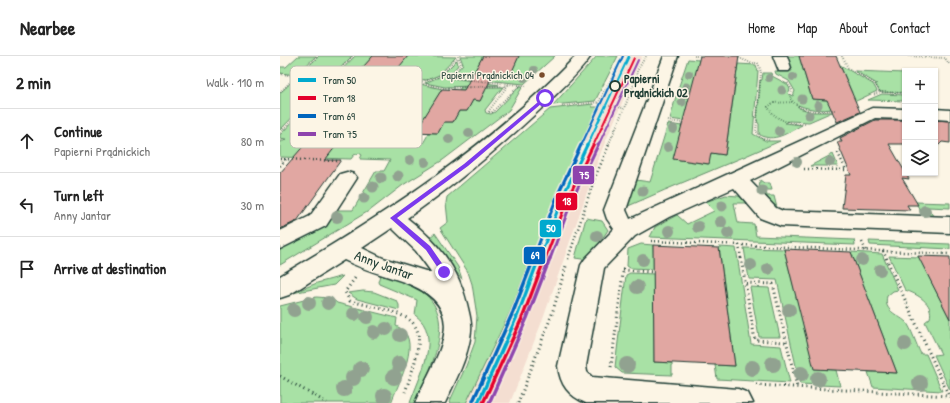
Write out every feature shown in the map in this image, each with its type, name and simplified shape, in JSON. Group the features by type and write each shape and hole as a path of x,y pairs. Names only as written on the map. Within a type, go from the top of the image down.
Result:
{"street":[{"path":"280,288 393,218 466,165 523,118 561,82 584,56"},
{"path":"636,236 618,219 616,210 671,56"},
{"path":"744,394 588,390 579,385 573,377 572,366 593,264 636,236 661,212 737,179 872,113 902,114"},
{"path":"938,114 950,115"},
{"path":"280,241 318,221 345,169"},
{"path":"737,179 768,213 781,218 950,225"},
{"path":"393,218 428,248 438,262 449,281 459,322 455,346 430,403"},
{"name":"Anny Jantar","path":"344,249 367,261 410,274 428,282 443,293 456,312"}],"path":[{"path":"308,66 318,56"},
{"path":"343,66 353,56"},
{"path":"422,82 429,81 438,77 458,56 461,64 453,74 454,78 529,86"},
{"path":"599,102 612,79 622,56"},
{"path":"518,403 552,314 594,180 636,80 635,76 638,69 642,66 646,56"},
{"path":"694,56 700,56"},
{"path":"842,56 848,68 875,84 880,92"},
{"path":"909,56 945,58 950,64"},
{"path":"738,58 758,63 761,72 756,131 761,138 774,140"},
{"path":"782,68 791,87 790,98 792,102"},
{"path":"761,72 767,72"},
{"path":"280,74 290,75"},
{"path":"280,92 290,83"},
{"path":"422,83 450,89 507,86"},
{"path":"509,83 488,112 492,112 520,85"},
{"path":"867,98 880,92 902,94"},
{"path":"555,106 599,102 598,104 623,108"},
{"path":"804,127 810,124 793,123 782,120 773,114 768,107 773,103 792,102 803,109 837,110"},
{"path":"829,116 841,110"},
{"path":"664,121 683,123"},
{"path":"280,133 290,122"},
{"path":"800,169 846,170 829,134"},
{"path":"280,159 345,169"},
{"path":"280,166 286,160"},
{"path":"636,236 739,245 950,254"},
{"path":"739,245 755,340 785,342"},
{"path":"744,394 797,388 949,396 883,252"},
{"path":"615,373 610,369 625,257"},
{"path":"623,270 654,272"},
{"path":"360,273 346,286 344,294 346,298 350,301 407,317 414,325 420,340 417,358 404,396"},
{"path":"746,283 773,284 785,342 797,388"},
{"path":"280,376 327,403"}],"shaded area":[{"path":"626,56 642,56 601,152 543,319 510,403 466,403 510,312 558,192"}],"green space":[{"path":"298,56 316,56 305,66 290,66 290,74 280,73 280,67 286,67"},
{"path":"319,56 352,56 342,66 308,66"},
{"path":"355,56 373,56 364,66 346,66"},
{"path":"408,56 456,57 439,75 427,80 422,80 422,66 374,66"},
{"path":"460,56 483,56 473,74 509,76 519,56 555,56 524,84 456,77 455,73 463,64"},
{"path":"597,56 618,56 595,101 553,105"},
{"path":"787,56 799,56 812,99 842,101 852,93 840,65 873,84 877,91 848,104 829,109 819,110 798,105 799,108 812,112 832,112 809,122 789,121 785,123 802,125 781,136 770,138 764,137 759,134 759,124 757,121 760,80 762,80 763,73 771,73 772,76 787,84 790,89 788,94 793,96 795,91 789,81 776,74 775,71 792,71"},
{"path":"688,59 699,60 692,91 678,89"},
{"path":"457,60 458,65 450,75 452,78 499,85 445,87 425,83 441,76"},
{"path":"738,64 756,65 758,71 753,134 766,141 780,141 626,207 636,180 650,182 668,124 682,126 674,159 708,164 711,153 725,155"},
{"path":"855,71 902,73 902,93 880,92 875,84 877,84"},
{"path":"290,84 290,120 280,130 280,93"},
{"path":"422,84 442,89 422,121"},
{"path":"520,86 523,86 509,110 443,160 403,185 372,209 280,265 280,248 335,210 353,210 376,171 384,171 390,160 360,159 362,155 359,153 354,155 351,159 280,157 280,141 284,141 286,139 280,138 280,135 290,124 290,148 422,148 422,145 429,133 438,133 444,122 453,122 459,111 467,111 473,100 480,101 485,91 459,90 461,87 503,87 485,110 486,113 491,114 495,112"},
{"path":"882,94 902,95 902,101 868,100"},
{"path":"676,96 690,98 684,121 670,119"},
{"path":"593,104 592,107 600,107 558,192 510,312 466,403 449,403 475,342 477,316 472,284 468,272 440,228 448,222 446,203 447,197 550,109"},
{"path":"833,154 838,166 810,166"},
{"path":"760,180 764,183 770,183 772,190 766,190 767,196 774,196 777,208 759,190"},
{"path":"726,195 738,196 745,199 745,203 734,203 738,223 754,224 756,236 854,240 855,245 650,237 655,227 677,215 687,224 714,211 705,202"},
{"path":"915,202 950,203 950,208 928,207 933,216 924,216"},
{"path":"586,218 602,221 608,230 588,260 575,258"},
{"path":"435,233 458,267 462,279 429,238"},
{"path":"869,241 950,244 950,249 870,245"},
{"path":"641,244 653,245 654,269 630,268 627,266 628,249"},
{"path":"719,247 736,248 751,344 781,346 790,383 717,379 715,365 735,366"},
{"path":"744,248 784,249 815,369 836,370 840,386 800,384 777,280 749,279"},
{"path":"851,252 882,254 898,290 893,291 887,296 887,305 892,312 908,325 921,354 926,354 942,391 873,387 868,372 897,373"},
{"path":"889,256 919,257 950,319 950,390 934,355 941,354 925,322 930,318 931,313 929,308 924,300 905,290"},
{"path":"630,273 654,274 654,362 672,363 672,375 622,373 615,367 626,275"},
{"path":"380,275 397,279 414,287 428,297 437,310 440,325 434,357 415,403 410,403 426,357 428,345 427,334 423,323 415,315 417,300 379,284 378,282"},
{"path":"343,276 334,285 292,293 317,283"},
{"path":"750,287 769,288 780,337 759,337"},
{"path":"363,291 374,292 397,301 399,310 357,299 348,293"},
{"path":"316,297 331,298 337,303 397,318 396,326 404,332 408,340 409,350 403,373 391,403 280,403 280,306"}],"building":[{"path":"373,56 408,56 400,66 364,66"},
{"path":"483,56 519,56 510,76 493,75 480,101 473,100 467,111 459,111 453,122 444,122 438,133 422,132 422,121 442,89 464,90"},
{"path":"700,56 739,56 725,155 711,153 709,164 673,159"},
{"path":"799,56 836,56 860,112 837,122 827,100 812,99"},
{"path":"875,120 902,120 902,144 889,144 902,167 902,176 907,176 909,179 902,178 918,205 907,205 910,210 842,208 846,175 851,175 837,142 842,142 840,138"},
{"path":"938,120 950,121 950,143 942,142 939,145"},
{"path":"302,148 334,148 325,160 341,160 297,221 280,229 280,173"},
{"path":"653,245 719,248 735,366 654,362"},
{"path":"784,249 851,252 897,373 814,369"},
{"path":"918,256 950,257 950,319"}],"tram line":[{"name":"69","path":"473,401 513,312 558,194 623,56"},
{"name":"50","path":"478,403 518,314 563,196 629,56"},
{"name":"18","path":"483,403 523,316 568,198 634,58"},
{"name":"75","path":"489,403 527,318 572,200 638,60"}],"place":[{"name":"Papierni Prądnickich 04","path":"542,75"},
{"name":"Papierni Prądnickich 02","path":"615,86"}],"route":[{"path":"444,272 428,248 393,218 466,165 545,98"}]}
